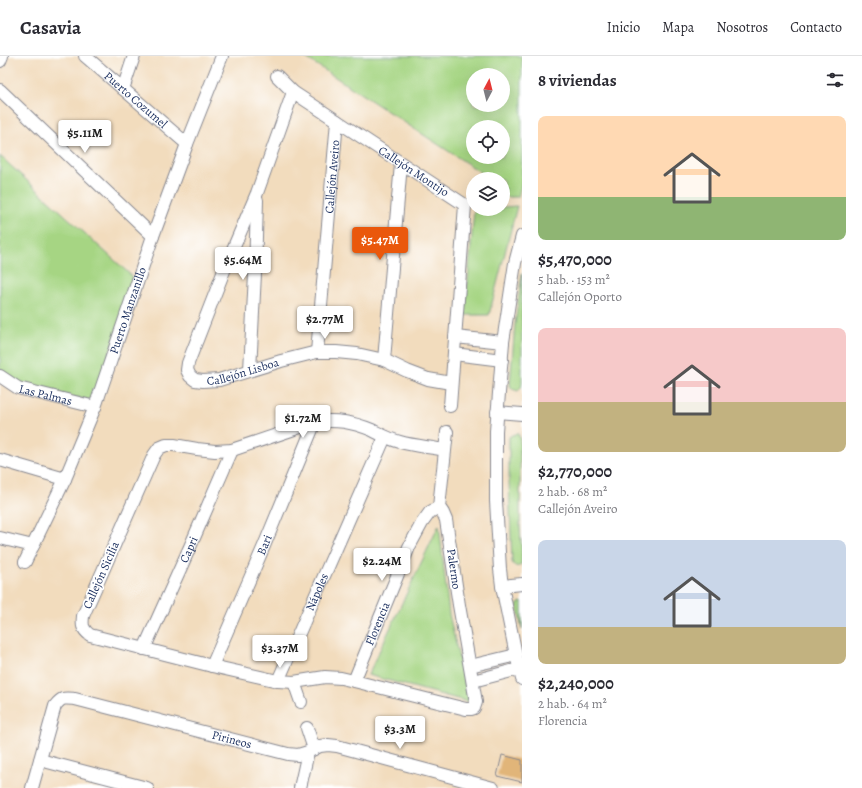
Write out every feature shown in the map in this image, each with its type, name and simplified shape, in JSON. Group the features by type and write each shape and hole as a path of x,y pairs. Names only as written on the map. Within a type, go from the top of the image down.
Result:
{"street":[{"path":"0,61 2,56"},
{"name":"Puerto Cozumel","path":"85,56 186,144"},
{"path":"123,89 134,56"},
{"name":"Puerto Manzanillo","path":"25,562 65,479 95,407 152,236 186,144 222,56"},
{"name":"Callejón Montijo","path":"277,76 293,92 401,164 466,203"},
{"path":"0,90 152,236"},
{"name":"Callejón Lisboa","path":"293,92 257,193 227,263 188,363 187,370 190,376 195,380 203,382 219,380 281,361 317,352 336,352 357,354 384,360 428,379 451,383"},
{"name":"Callejón Aveiro","path":"317,352 337,121"},
{"path":"384,360 401,164"},
{"path":"250,370 255,274 257,193"},
{"name":"Callejón Montijo","path":"450,406 455,337 468,216"},
{"path":"473,681 520,674 502,586 500,569 496,500 496,431 503,342 515,264 522,236"},
{"path":"455,337 503,342"},
{"path":"454,354 502,360"},
{"name":"Las Palmas","path":"0,376 18,388 95,407"},
{"path":"497,412 522,414"},
{"name":"Callejón Sicilia","path":"445,450 401,442 347,422 329,420 315,422 232,450 197,449 174,445 166,445 159,448 154,454 83,616 82,624 85,631 90,635 278,681 294,682 325,678 341,678 466,709 474,708"},
{"name":"Bari","path":"212,666 264,546 315,422"},
{"name":"Palermo","path":"447,432 439,507 444,513 446,520 459,605 473,681 476,702 474,708"},
{"name":"Nápoles","path":"278,681 385,437"},
{"name":"Capri","path":"144,649 232,450"},
{"path":"0,460 65,479"},
{"name":"Florencia","path":"354,681 409,547 422,523 430,512 439,507"},
{"path":"0,538 33,546"},
{"path":"502,586 522,584"},
{"path":"470,666 516,655"},
{"path":"294,682 301,702"},
{"name":"Pirineos","path":"32,788 55,706 60,700 65,698 76,699 288,754 298,755 311,751 320,746 337,746 493,788"},
{"path":"300,788 311,751 307,728"},
{"path":"40,760 147,788"}],"green space":[{"path":"303,56 522,56 522,182 518,197 510,197 510,172 480,172 468,164 510,164 510,120 466,120 466,163"},
{"path":"0,156 134,278 94,401 21,387 0,373"},
{"path":"510,206 517,206 489,315 465,315 474,216 510,216"},
{"path":"522,273 522,383 521,388 518,391 512,389 510,385 515,324"},
{"path":"518,434 520,438 520,527 522,556 520,566 515,565 512,562 509,437"},
{"path":"439,525 449,614 469,702 368,675"},
{"path":"522,602 522,630 517,606"}],"building":[{"path":"502,755 522,760 522,782 497,776"}]}
